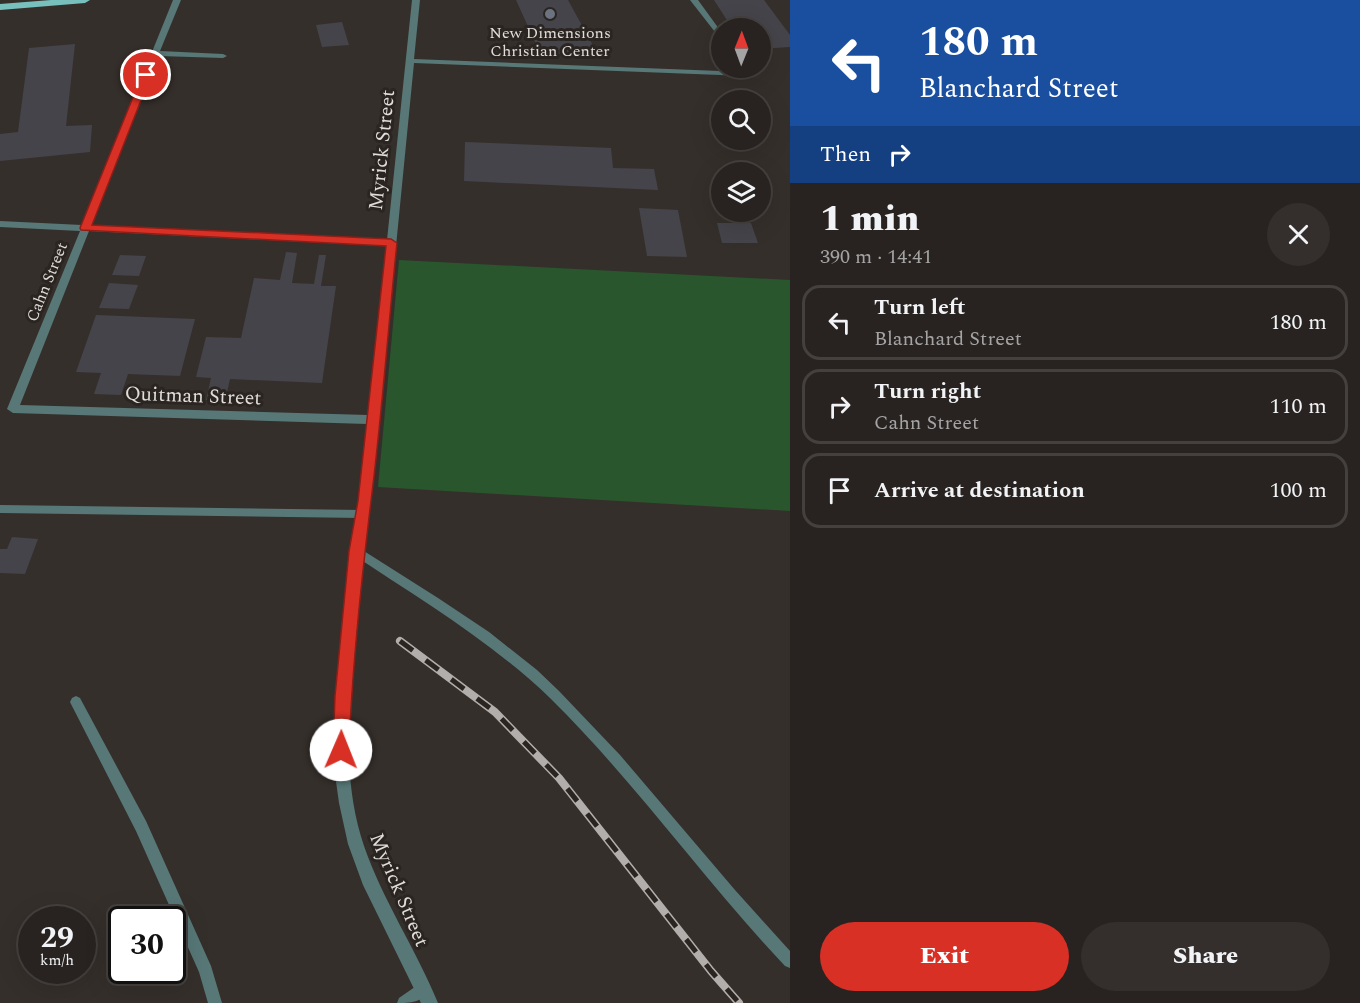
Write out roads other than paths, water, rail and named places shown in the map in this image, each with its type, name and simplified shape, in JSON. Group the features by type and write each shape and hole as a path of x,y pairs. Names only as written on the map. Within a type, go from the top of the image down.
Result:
{"main road":[{"path":"0,7 85,0"}],"street":[{"name":"Cahn Street","path":"13,409 177,0"},
{"name":"Myrick Street","path":"416,0 362,514 356,551 341,732 341,767 346,803 356,844 371,885 430,1003"},
{"path":"694,0 711,24"},
{"path":"155,53 223,56"},
{"path":"411,61 711,70"},
{"path":"0,224 391,243"},
{"name":"Quitman Street","path":"13,409 372,420"}],"lane":[{"path":"0,509 362,514"},
{"path":"356,551 482,634 554,693 626,769 686,843 790,961"},
{"path":"76,702 141,826 206,971 215,1003"},
{"path":"404,1003 422,989"}],"railway":[{"path":"400,641 495,712 559,778 711,971 739,1003"}],"place":[{"name":"New Dimensions Christian Center","path":"550,14"}]}
